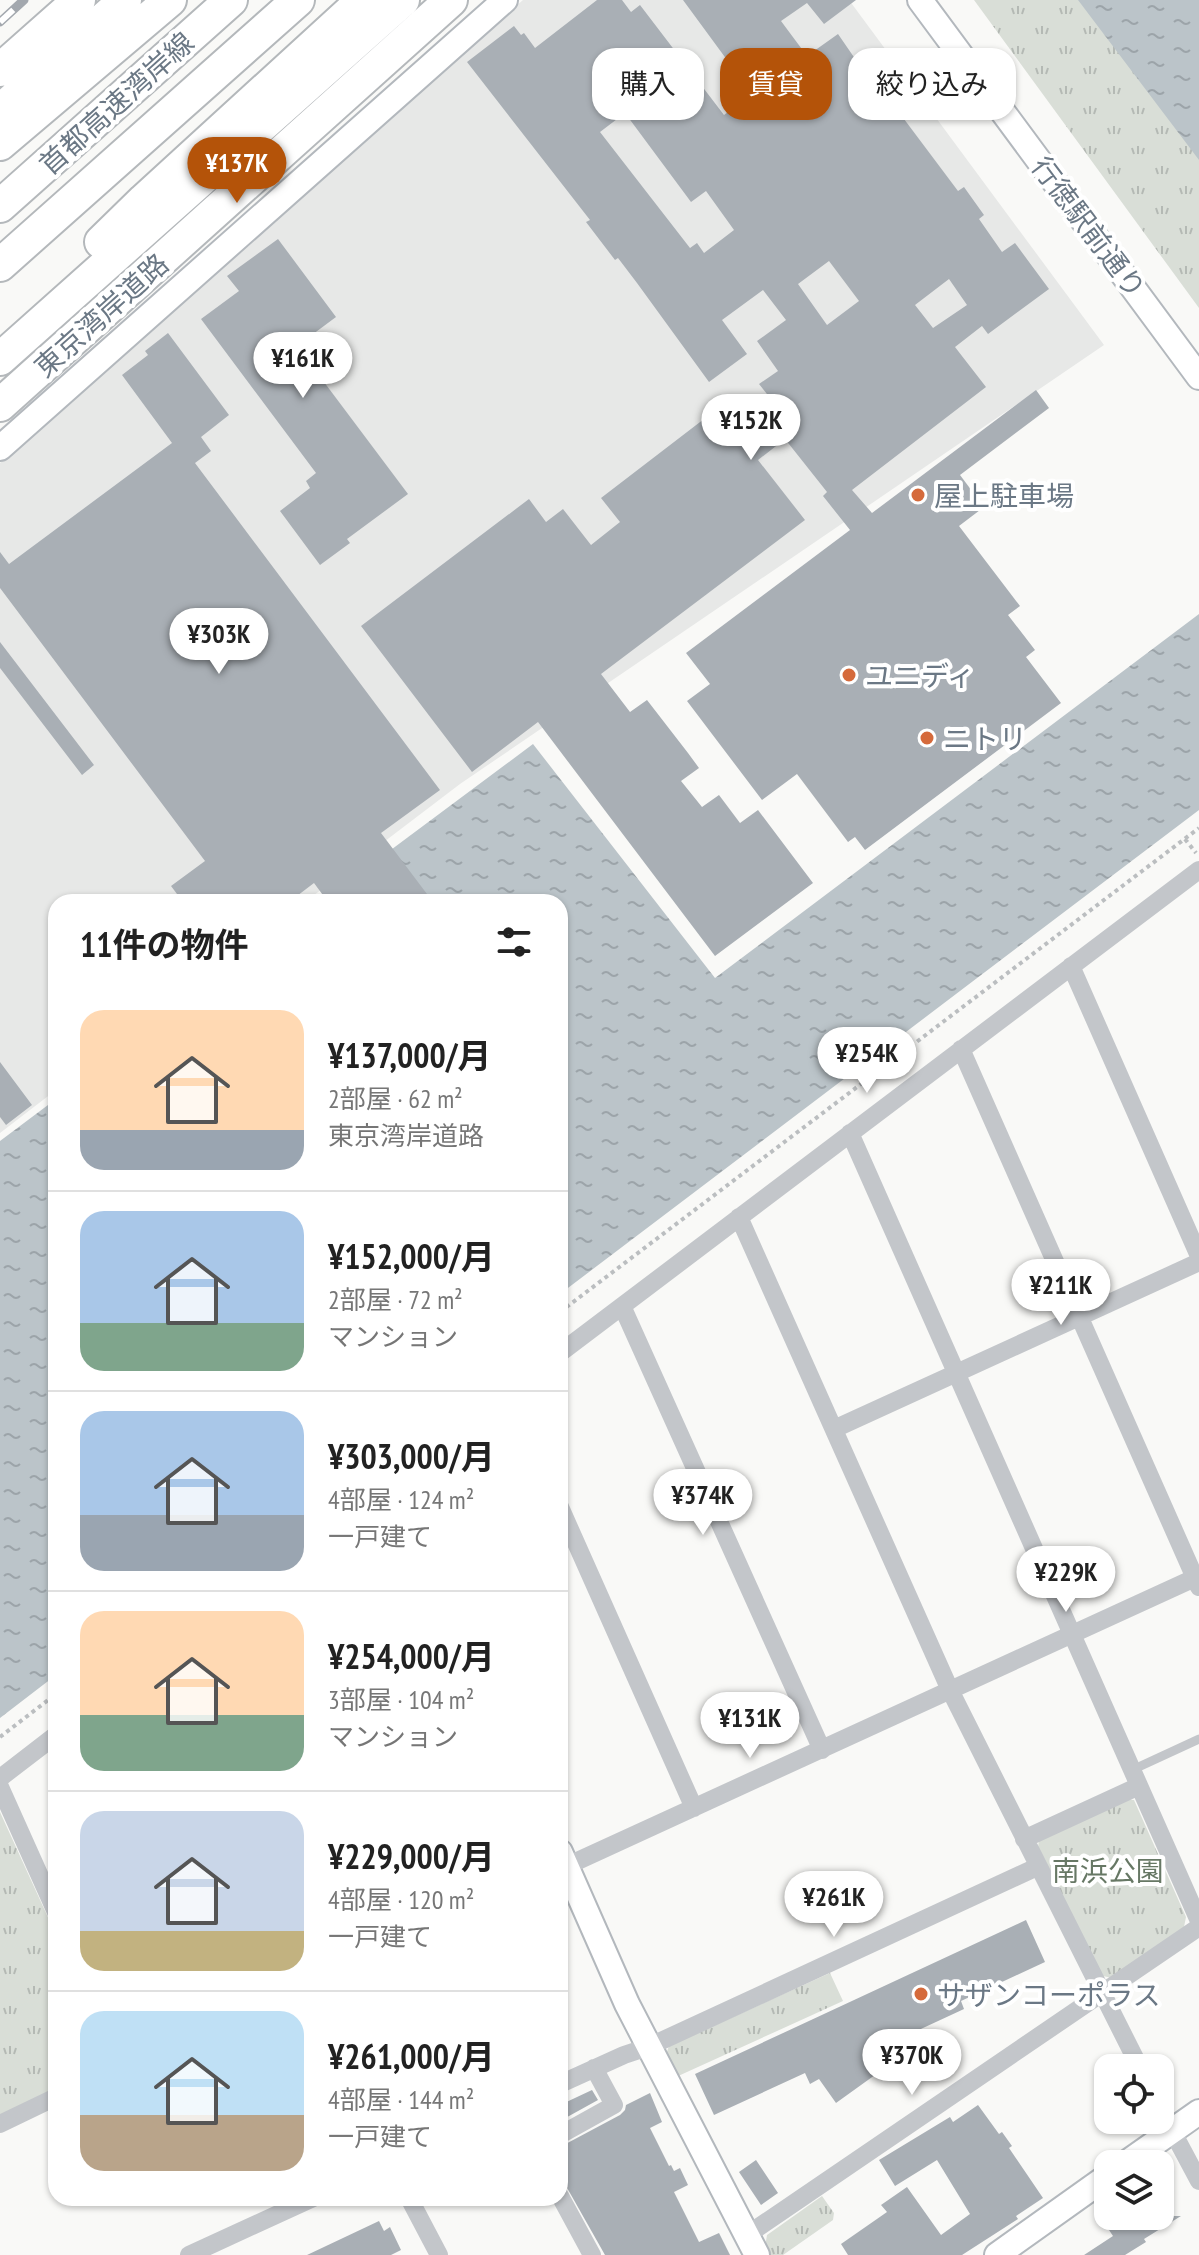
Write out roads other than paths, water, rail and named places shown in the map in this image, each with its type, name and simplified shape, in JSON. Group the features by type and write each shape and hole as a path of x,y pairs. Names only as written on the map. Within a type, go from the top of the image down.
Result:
{"highway":[{"path":"0,70 79,0"},
{"path":"0,111 125,0"},
{"name":"首都高速湾岸線","path":"0,206 231,0"},
{"name":"首都高速湾岸線","path":"0,265 298,0"},
{"path":"0,342 144,200 363,0"},
{"name":"東京湾岸道路","path":"0,359 403,0"},
{"name":"東京湾岸道路","path":"0,405 451,0"},
{"path":"0,144 166,4"}],"street":[{"path":"0,448 505,0"},
{"name":"行徳駅前通り","path":"920,0 1199,377"},
{"path":"568,1347 1199,870"},
{"path":"834,1429 1199,1259 1071,966"},
{"path":"568,1860 694,1808 1072,1634 1198,1580 961,1049"},
{"path":"850,1133 1199,1921"},
{"path":"739,1217 950,1690 1133,2054"},
{"path":"622,1306 822,1750"},
{"path":"568,1525 694,1808"},
{"path":"0,1778 48,1741"},
{"path":"1024,1839 1136,1778"},
{"path":"0,1787 48,1894"},
{"path":"568,2080 648,2047 1037,1867"},
{"path":"568,1875 648,2047 752,2245 1199,1927"},
{"path":"568,2131 614,2105 594,2068"},
{"path":"0,2124 48,2101"},
{"path":"1174,2130 1199,2112"},
{"path":"1145,2150 1168,2134"},
{"path":"1174,2134 1199,2181"},
{"path":"997,2255 1094,2186"},
{"path":"189,2255 276,2206"},
{"path":"413,2206 439,2255"},
{"path":"565,2206 592,2255"}],"lane":[{"path":"1136,1778 1199,1739"}],"water":[{"path":"1078,0 1199,0 1199,160"},
{"path":"1199,614 1199,810 568,1288 568,894 332,894 533,744 715,978"},
{"path":"48,1105 48,1681 0,1718 0,1141"}],"railway":[{"path":"0,22 24,0"}],"place":[{"name":"屋上駐車場","path":"918,495"},
{"name":"ユニディ","path":"849,675"},
{"name":"ニトリ","path":"927,738"},
{"name":"サザンコーポラス","path":"921,1994"}],"park label":[{"name":"南浜公園","path":"1108,1870"}]}
